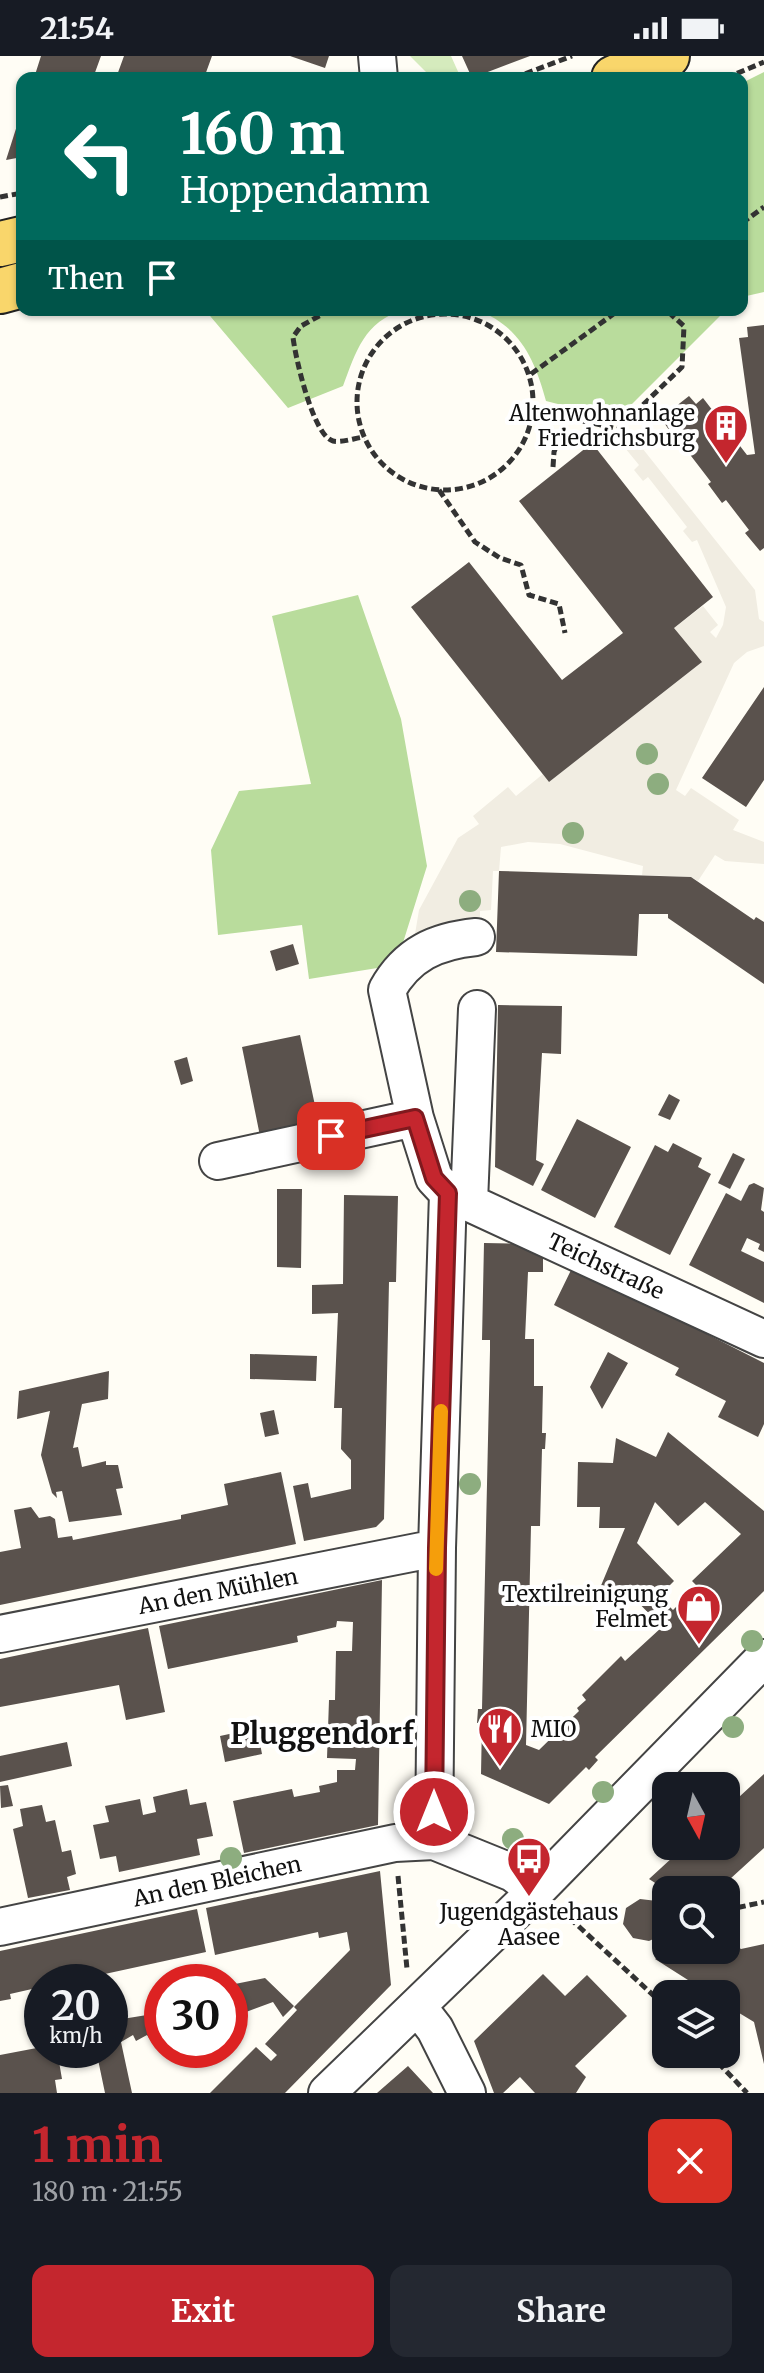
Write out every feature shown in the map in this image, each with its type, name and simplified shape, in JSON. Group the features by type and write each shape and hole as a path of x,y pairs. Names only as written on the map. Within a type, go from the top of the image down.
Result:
{"main road":[{"path":"628,72 667,56"}],"street":[{"path":"458,1197 434,1178 415,1118 387,990 411,958 449,940 476,937"},
{"path":"477,1009 458,1197 437,1548 434,1841 513,1873 536,1891"},
{"path":"218,1161 415,1118"},
{"name":"Teichstraße","path":"458,1197 764,1339"},
{"name":"An den Mühlen","path":"0,1634 437,1548"},
{"path":"327,2093 413,1995 536,1891 764,1658"},
{"name":"An den Bleichen","path":"0,1927 395,1843 434,1841"},
{"path":"413,1995 435,2029 467,2093"}],"path":[{"path":"530,72 572,56"},
{"path":"740,72 764,62"},
{"path":"319,316 301,326 293,337 298,366 316,421 333,442 364,437"},
{"path":"432,316 419,319 380,341 367,362 356,397 357,421 383,465 405,482 439,490 469,484 494,474 512,458 524,440 535,410 531,374 517,347 504,336 465,316"},
{"path":"531,374 611,316"},
{"path":"535,410 618,429 682,367 684,326 673,316"},
{"path":"553,467 554,452 567,418"},
{"path":"439,490 475,542 500,558 521,565 529,595 559,604 565,633"},
{"path":"395,1843 413,1995"},
{"path":"536,1891 575,1922 652,1994"},
{"path":"740,1907 764,1902"},
{"path":"723,2068 747,2093"}],"green space":[{"path":"410,56 451,56 458,72 426,72"},
{"path":"764,72 764,292 748,296 748,80"},
{"path":"210,316 388,316 363,339 343,386 288,408"},
{"path":"720,316 617,419 546,401 537,372 524,346 492,317"},
{"path":"358,595 401,719 427,866 396,965 309,979 302,925 218,935 211,850 239,791 311,784 272,616"}],"shaded area":[{"path":"627,429 755,590 759,619 764,622 764,646 747,652 734,663 676,790 685,796 691,788 739,820 733,830 764,842 764,864 725,861 715,855 698,881 691,877 642,875 643,866 560,844 528,842 501,847 499,871 493,871 491,910 480,911 480,923 411,958 419,910 458,838 479,824 473,816 508,787 516,796 543,774 549,782 701,663 674,628 703,606 718,625 710,632 716,638 723,625 726,607 697,540 692,542 683,531 687,527 648,477 643,481 634,470 639,465 616,437"}],"building":[{"path":"41,56 101,56 95,72 36,72"},
{"path":"124,56 212,56 206,72 118,72"},
{"path":"290,56 329,56 325,68"},
{"path":"462,56 530,56 488,72 469,72"},
{"path":"16,129 16,158 6,160"},
{"name":"Altenwohnanlage Friedrichsburg","path":"764,325 764,548 760,551 745,533 749,530 726,500 722,503 708,484 711,482 688,452 685,454 661,418 689,396 696,404 703,398 747,455 755,454 739,338 748,337 747,327"},
{"path":"592,443 713,597 674,628 702,662 549,782 411,607 469,562 562,680 623,633 519,501"},
{"path":"764,687 764,780 746,807 702,778"},
{"path":"499,871 691,877 754,920 756,917 764,922 764,984 668,918 668,914 639,914 637,956 496,952"},
{"path":"293,944 299,964 276,971 270,951"},
{"path":"498,1005 562,1006 561,1054 542,1053 536,1160 544,1164 533,1186 495,1167"},
{"path":"300,1035 320,1129 261,1141 242,1047"},
{"path":"187,1057 193,1081 181,1085 174,1061"},
{"path":"669,1094 680,1100 670,1120 658,1115"},
{"path":"577,1119 631,1147 595,1218 541,1190"},
{"path":"673,1143 702,1158 698,1167 711,1174 670,1255 614,1227 655,1145 668,1152"},
{"path":"733,1153 745,1159 730,1189 718,1183"},
{"path":"754,1183 764,1188 761,1210 764,1212 764,1252 758,1249 760,1244 747,1238 741,1251 764,1262 764,1303 689,1265 726,1193 741,1201 749,1185"},
{"path":"277,1189 302,1189 301,1268 277,1267"},
{"path":"344,1195 398,1196 396,1282 389,1282 384,1519 376,1527 304,1541 293,1486 308,1483 311,1498 351,1489 351,1460 341,1449 342,1408 334,1408 338,1313 312,1314 312,1285 343,1284"},
{"path":"484,1243 528,1244 528,1251 543,1252 543,1272 528,1272 525,1339 534,1339 534,1386 543,1386 542,1433 546,1433 545,1449 542,1449 540,1526 531,1526 526,1745 539,1750 579,1711 577,1708 586,1700 582,1695 621,1656 625,1661 662,1627 628,1592 617,1603 600,1588 625,1528 599,1528 600,1507 577,1507 578,1462 613,1463 616,1438 656,1457 668,1432 764,1511 764,1591 595,1757 598,1760 589,1770 586,1767 549,1804 481,1774 482,1722 477,1723 478,1709 482,1709 490,1350 490,1340 482,1340","holes":["655,1502 678,1526 705,1502 741,1534 692,1581 697,1586 673,1610 659,1596 674,1581 637,1543"]},
{"path":"573,1266 764,1363 764,1424 758,1437 718,1417 726,1401 675,1375 679,1368 554,1305"},
{"path":"608,1352 628,1363 602,1409 590,1387"},
{"path":"250,1354 317,1356 316,1381 250,1379"},
{"path":"109,1371 108,1399 82,1404 73,1448 78,1447 82,1467 106,1461 106,1465 118,1465 123,1488 116,1489 122,1515 69,1522 62,1491 56,1492 57,1498 52,1493 41,1455 50,1411 17,1419 19,1391"},
{"path":"274,1410 279,1434 265,1437 260,1413"},
{"path":"281,1472 296,1544 0,1605 0,1552 21,1548 14,1510 31,1507 39,1518 50,1516 55,1519 58,1538 72,1536 73,1540 181,1519 181,1515 228,1505 224,1484"},
{"path":"382,1580 378,1825 244,1853 233,1801 292,1789 294,1797 320,1792 319,1786 337,1782 337,1770 355,1770 356,1759 327,1758 329,1700 335,1700 336,1651 352,1651 353,1622 337,1621 336,1627 297,1636 298,1642 168,1669 159,1626"},
{"path":"148,1628 165,1712 126,1720 119,1685 0,1707 0,1659"},
{"path":"257,1728 262,1754 225,1762 220,1736"},
{"path":"67,1742 72,1766 0,1782 0,1756"},
{"path":"764,1774 764,1848 733,1876 652,1876 670,1860 740,1860 740,1796"},
{"path":"8,1785 13,1806 1,1808 0,1786"},
{"path":"187,1789 190,1805 206,1802 213,1836 197,1839 200,1855 119,1872 116,1856 100,1859 93,1825 109,1822 105,1806 140,1799 143,1815 156,1812 153,1797"},
{"path":"42,1805 46,1822 55,1820 62,1852 71,1850 76,1874 67,1877 70,1890 28,1898 13,1829 23,1826 20,1809"},
{"path":"380,1871 391,1985 285,2093 210,2093 235,2068 248,2068 248,2055 256,2047 271,2061 277,2055 265,2044 297,2010 294,2007 350,1950 347,1932 319,1938 318,1932 215,1955 206,1908"},
{"path":"640,1899 652,1900 652,1940 649,1941 633,1938 623,1924 626,1908"},
{"path":"197,1909 206,1952 128,1969 128,1964 24,1964 24,1991 10,1994 11,1999 0,2001 0,1951"},
{"path":"764,1944 764,2064 754,2022 740,2014 740,1980 688,1980 663,1964 740,1964 740,1948"},
{"path":"543,1974 565,1996 587,1975 627,2016 575,2066 586,2077 576,2093 535,2093 520,2077 503,2093 494,2093 474,2041"},
{"path":"265,1978 294,2006 283,2017 273,2002 248,2011 248,1981"},
{"path":"144,2015 144,2037 136,2041 133,2035 128,2038 128,2018"},
{"path":"24,2050 24,2068 60,2068 62,2079 55,2080 57,2093 0,2093 0,2055"},
{"path":"408,2066 433,2093 377,2093"},
{"path":"100,2068 127,2068 132,2093 105,2093"}],"slow traffic":[{"path":"436,1569 441,1411"}],"place":[{"name":"Altenwohnanlage Friedrichsburg","path":"726,465"},
{"name":"Textilreinigung Felmet","path":"699,1646"},
{"name":"MIO","path":"500,1768"},
{"name":"Jugendgästehaus Aasee","path":"529,1898"}],"district":[{"name":"Pluggendorf","path":"322,1734"}],"route":[{"path":"331,1136 415,1118 434,1178 448,1193 437,1548 434,1812"}]}
